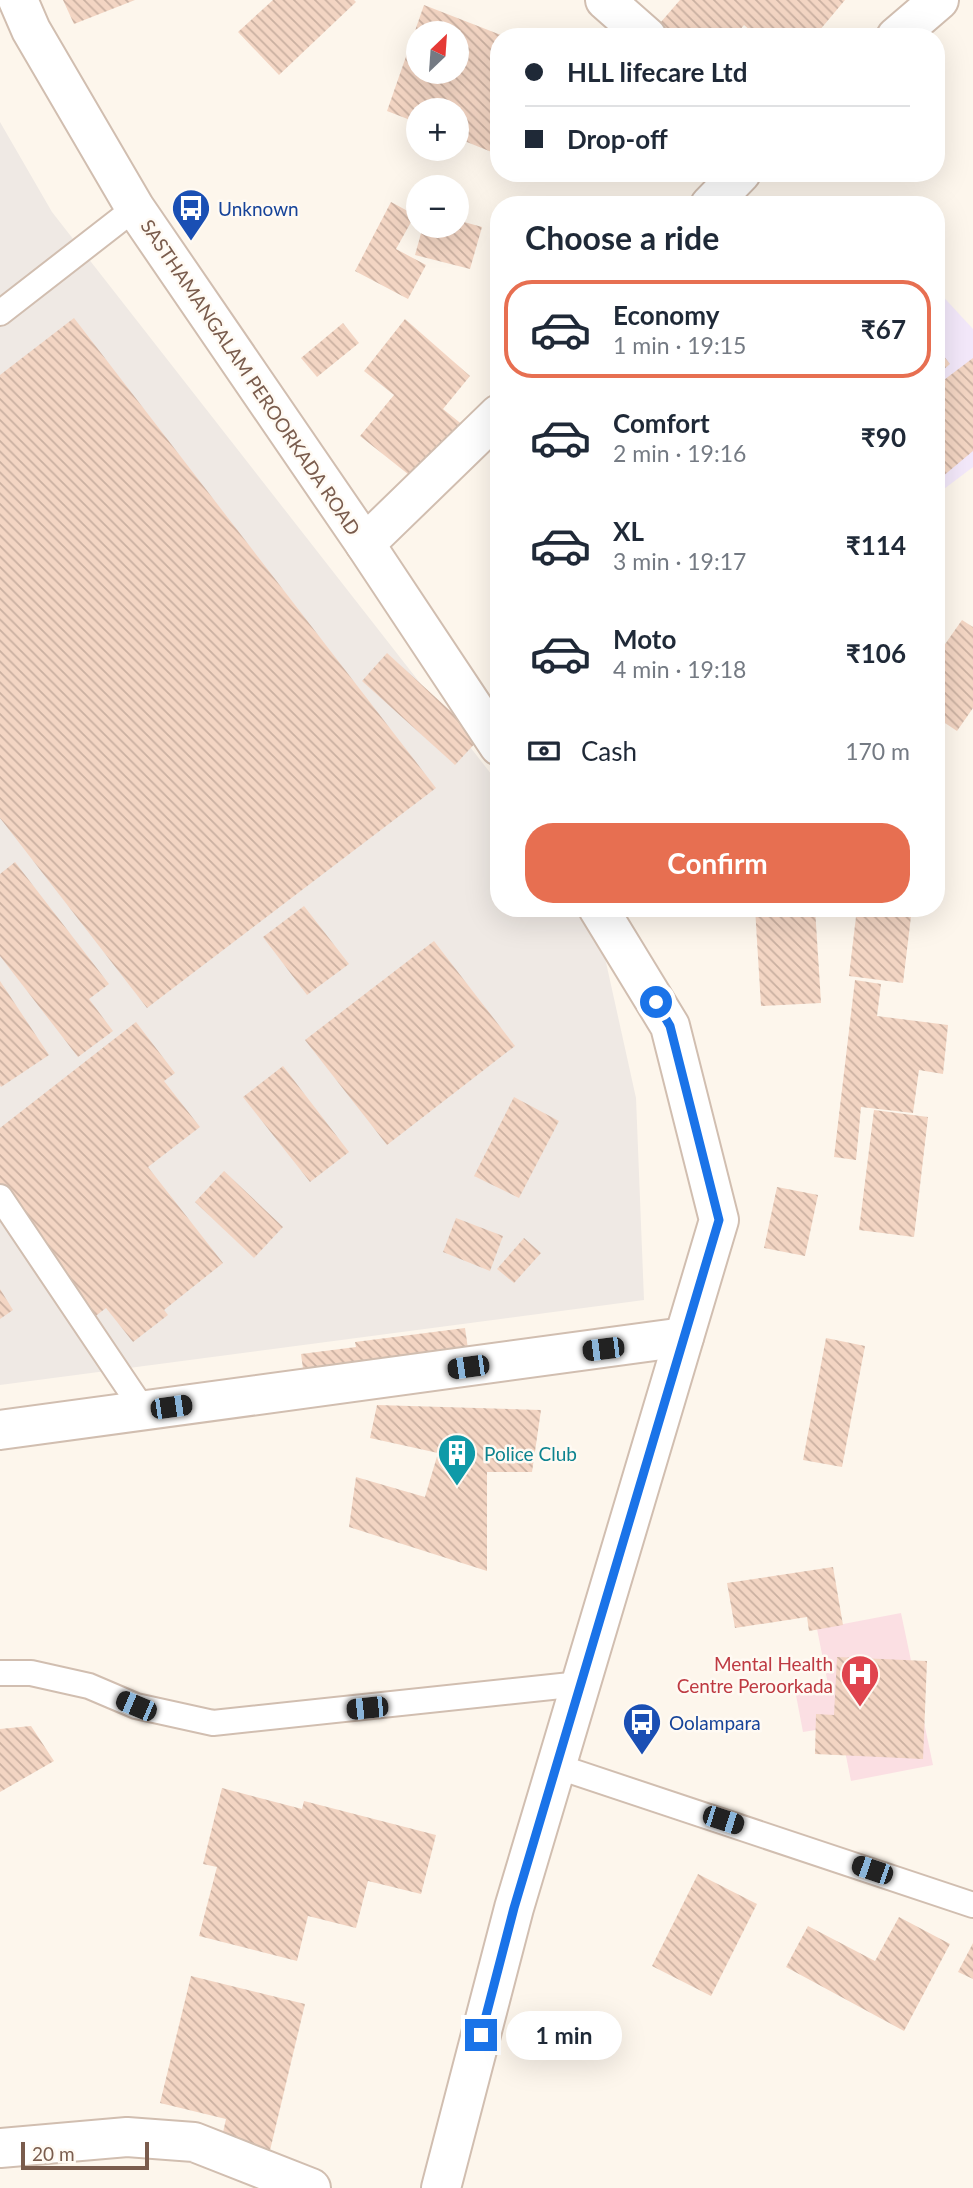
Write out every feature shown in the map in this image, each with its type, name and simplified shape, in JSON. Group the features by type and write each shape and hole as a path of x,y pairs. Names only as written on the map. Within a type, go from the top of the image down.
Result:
{"street":[{"name":"SASTHAMANGALAM PEROORKADA ROAD","path":"18,0 31,30 135,208 365,544 490,732"},
{"path":"605,0 637,28"},
{"path":"906,28 939,0"},
{"path":"719,196 732,182"},
{"path":"365,544 490,423"},
{"path":"442,2188 514,1908 719,1220 670,1026 603,917"},
{"path":"0,1430 684,1338"},
{"path":"0,2148 127,2137 194,2142 312,2188"}],"lane":[{"path":"0,313 135,208"},
{"path":"0,1197 144,1411"},
{"path":"0,1673 31,1673 89,1686 136,1706 213,1723 580,1684"},
{"path":"556,1766 973,1905"}],"shaded area":[{"path":"0,122 52,212 490,772 490,917 596,917 636,1098 644,1300 0,1385"},
{"path":"945,299 973,329 973,467 945,488"},
{"name":"Mental Health Centre Peroorkada","path":"901,1613 933,1765 851,1781 840,1726 803,1732 795,1690 828,1684 817,1629"}],"building":[{"path":"63,0 135,0 74,24"},
{"path":"273,0 356,2 279,75 238,32"},
{"path":"680,0 845,0 822,28 748,28 744,25 742,28 656,28"},
{"path":"424,5 465,21 418,21"},
{"path":"469,23 490,31 490,151 469,143 469,98 406,98 406,118 387,111 406,57 406,84 469,84"},
{"path":"391,202 406,210 406,231 396,249 426,265 408,299 355,271"},
{"path":"469,223 482,227 470,269 415,255 420,238 469,238"},
{"path":"74,318 436,788 147,1008 0,818 0,375"},
{"path":"405,319 470,376 443,409 464,426 418,482 360,436 394,395 364,371"},
{"path":"343,323 359,343 317,377 301,358"},
{"path":"973,358 973,451 945,474 945,379"},
{"path":"962,620 973,627 973,708 957,731 945,723 945,644"},
{"path":"387,653 480,738 455,765 362,681"},
{"path":"15,862 109,984 89,999 113,1031 78,1057 0,956 0,874"},
{"path":"304,906 349,964 307,995 263,937"},
{"path":"756,917 816,917 821,1003 761,1006"},
{"path":"856,917 911,917 903,983 849,976"},
{"path":"434,941 515,1046 387,1145 305,1040"},
{"path":"855,980 881,984 877,1016 948,1025 943,1074 919,1070 913,1113 861,1107 856,1160 834,1157"},
{"path":"0,981 49,1055 1,1087 0,1085"},
{"path":"136,1022 175,1073 164,1081 200,1127 148,1167 223,1263 164,1310 168,1315 133,1342 106,1308 89,1321 0,1208 0,1128"},
{"path":"283,1066 349,1152 310,1182 243,1097"},
{"path":"514,1097 559,1121 519,1198 474,1176"},
{"path":"874,1110 928,1117 914,1237 859,1230"},
{"path":"224,1171 283,1227 254,1258 195,1202"},
{"path":"777,1187 818,1195 805,1256 764,1248"},
{"path":"456,1218 503,1236 490,1271 443,1252"},
{"path":"524,1238 541,1253 514,1283 497,1269"},
{"path":"0,1289 13,1310 0,1319"},
{"path":"465,1328 472,1377 307,1398 301,1354 356,1347 355,1342"},
{"path":"826,1338 865,1346 842,1467 803,1460"},
{"name":"Police Club","path":"377,1405 541,1410 532,1472 487,1472 487,1571 349,1527 356,1477 425,1497 438,1453 370,1438"},
{"path":"833,1567 843,1625 809,1631 807,1617 735,1628 727,1583"},
{"path":"837,1657 927,1661 923,1759 815,1754 816,1714 834,1715"},
{"path":"31,1726 54,1761 0,1792 0,1729"},
{"path":"222,1788 302,1809 304,1801 436,1835 421,1894 368,1881 356,1928 308,1916 297,1961 199,1936 217,1867 203,1864"},
{"path":"698,1874 757,1904 711,1996 652,1966"},
{"path":"899,1917 950,1944 904,2031 786,1967 808,1926 875,1961"},
{"path":"973,1943 973,1979 958,1972"},
{"path":"191,1976 305,2004 267,2163 219,2150 226,2119 160,2103"}],"place":[{"name":"Unknown","path":"191,242"},
{"name":"Police Club","path":"457,1487"},
{"name":"Mental Health Centre Peroorkada","path":"860,1708"},
{"name":"Oolampara","path":"642,1756"}],"route":[{"path":"481,2035 514,1908 719,1220 670,1026 656,1002"}]}
